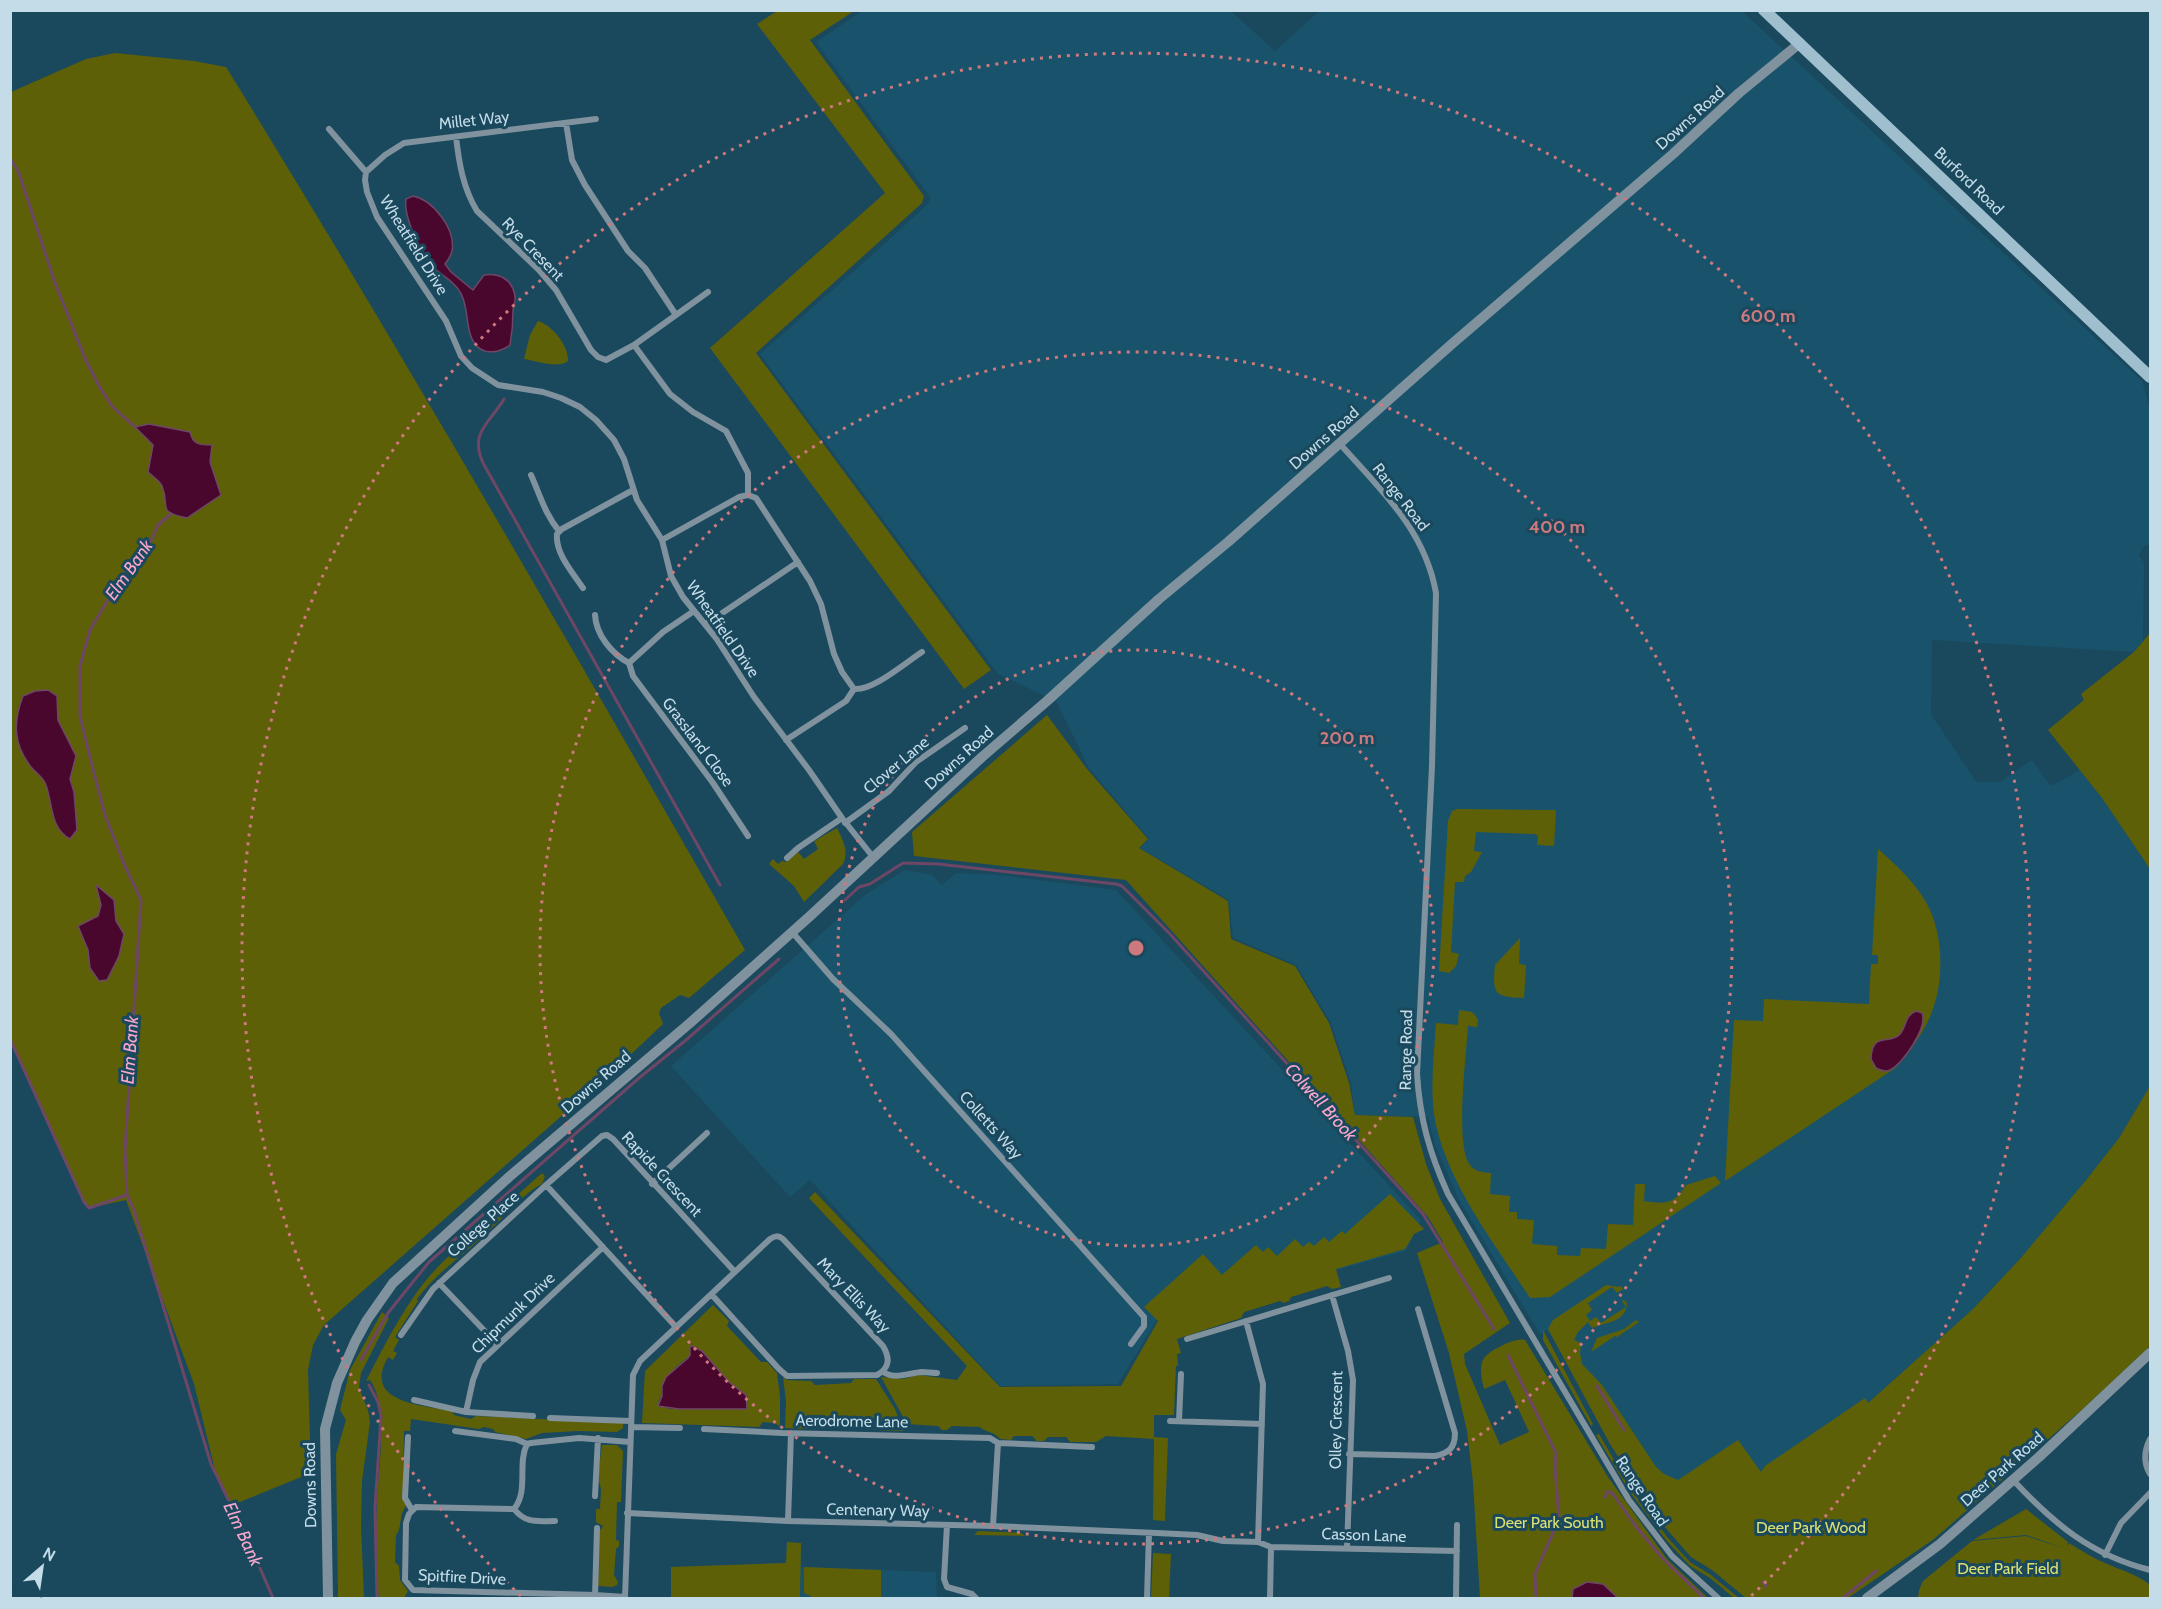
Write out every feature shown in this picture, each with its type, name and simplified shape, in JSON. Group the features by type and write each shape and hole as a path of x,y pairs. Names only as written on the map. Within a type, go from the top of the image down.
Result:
{"main road":[{"name":"Burford Road","path":"1764,10 2151,377"}],"street":[{"name":"Downs Road","path":"328,1599 325,1429 337,1383 355,1342 380,1300 408,1267 599,1099 690,1023 1150,607 1340,444 1515,288 1673,154 1739,93 1800,43"},
{"name":"Millet Way","path":"366,172 385,155 404,143 596,119"},
{"path":"566,123 572,160 585,185 628,251 651,276 676,315"},
{"path":"329,129 366,172"},
{"name":"Rye Cresent","path":"456,136 464,181 470,200 477,211 539,270 556,290 591,350 598,357 606,360 634,345 708,292"},
{"name":"Wheatfield Drive","path":"366,172 365,180 377,217 446,321 461,356 472,368 498,385 543,392 580,407 596,420 614,440 624,459 633,490 645,516 662,540 674,583 694,612 706,624 843,821 873,857"},
{"path":"634,345 670,394 693,412 726,431 748,473 748,495"},
{"name":"Range Road","path":"1340,444 1413,530 1432,572 1436,593 1432,766 1417,1074 1421,1118 1427,1144 1448,1194 1629,1500 1672,1556 1718,1599"},
{"path":"531,475 542,498 546,514 558,531 556,542 560,551 583,588"},
{"path":"558,531 633,490"},
{"path":"662,540 739,497 748,495 756,498 817,592 834,654 842,672 854,688 860,689 873,685 922,652"},
{"path":"706,624 798,562"},
{"path":"629,663 663,632 694,612"},
{"name":"Grassland Close","path":"594,615 610,648 618,657 629,663 633,676 713,783 748,836"},
{"path":"786,740 846,701 854,688"},
{"name":"Clover Lane","path":"787,858 798,848 889,791 916,762 965,728"},
{"name":"Colletts Way","path":"792,932 833,979 891,1034 1144,1317 1144,1326 1131,1344"},
{"path":"652,1184 707,1133"},
{"name":"Rapide Crescent","path":"546,1185 602,1136 607,1135 735,1272"},
{"path":"546,1185 676,1327"},
{"name":"College Place","path":"401,1335 439,1283 546,1185"},
{"name":"Mary Ellis Way","path":"627,1513 633,1375 636,1367 640,1360 775,1236 779,1236 883,1346 888,1361 883,1371"},
{"name":"Chipmunk Drive","path":"466,1412 476,1369 485,1356 603,1247"},
{"path":"1187,1340 1389,1278"},
{"path":"439,1283 498,1345"},
{"path":"712,1295 778,1369 787,1376 877,1375 883,1371 888,1375 902,1376 921,1372 937,1373"},
{"name":"Olley Crescent","path":"1332,1295 1348,1351 1353,1380 1347,1548"},
{"path":"1350,1454 1434,1456 1444,1454 1455,1443 1455,1433 1418,1309"},
{"path":"1246,1321 1263,1378 1258,1542"},
{"name":"Deer Park Road","path":"1867,1599 1940,1544 2151,1353"},
{"path":"1179,1421 1180,1374"},
{"path":"414,1400 466,1412 533,1416"},
{"path":"550,1418 680,1428"},
{"path":"1170,1421 1262,1424"},
{"name":"Aerodrome Lane","path":"704,1429 990,1438 998,1443 1092,1447"},
{"path":"455,1431 516,1439 527,1444 566,1438 598,1438 630,1442"},
{"path":"788,1521 791,1433"},
{"name":"Spitfire Drive","path":"408,1437 405,1498 412,1510 406,1519 405,1580 413,1590 625,1598"},
{"path":"596,1496 598,1438"},
{"path":"2151,1439 2146,1449 2145,1460 2151,1474"},
{"path":"993,1526 998,1443"},
{"path":"514,1509 520,1501 523,1453 527,1444"},
{"path":"2013,1479 2064,1529 2105,1555 2151,1570"},
{"path":"2105,1555 2121,1523 2151,1493"},
{"path":"412,1510 416,1507 514,1509"},
{"path":"514,1509 521,1518 527,1520 555,1521"},
{"path":"625,1598 627,1513"},
{"name":"Centenary Way","path":"627,1513 1197,1535 1223,1541 1258,1542 1271,1547"},
{"path":"947,1525 944,1579 947,1587 972,1594 976,1599"},
{"path":"1456,1599 1457,1525"},
{"path":"595,1597 597,1528"},
{"path":"1147,1599 1149,1533"},
{"path":"1270,1599 1271,1547"},
{"name":"Casson Lane","path":"1271,1547 1457,1551"}],"shaded area":[{"path":"862,11 1231,11 1275,51 1319,11 1742,11 2142,381 2150,408 2150,544 2144,546 2139,555 2144,563 2143,641 2134,652 1932,640 1931,714 1975,780 1979,782 2000,782 2032,760 2049,784 2053,785 2080,770 2150,869 2150,1086 2119,1138 2019,1260 1973,1309 1832,1435 1752,1478 1714,1486 1663,1478 1547,1330 1540,1334 1459,1200 1435,1145 1428,1117 1355,1115 1351,1083 1331,1023 1296,965 1233,938 1229,900 1140,848 1149,839 1089,768 1056,701 998,674 760,354 926,206 931,198 816,42"},
{"path":"413,196 428,203 447,225 452,251 445,264 451,272 473,290 484,275 495,275 504,278 514,291 510,345 502,350 484,351 472,339 460,292 428,262 414,235 406,206 406,199"},
{"path":"149,424 190,432 193,440 198,443 212,445 210,462 221,495 187,518 167,511 162,486 148,472 153,445 135,427"},
{"path":"48,690 57,696 58,720 76,756 70,779 74,792 77,830 70,839 55,822 45,782 25,758 16,733 23,696 35,691"},
{"path":"905,870 932,875 942,885 956,873 1000,875 1116,890 1421,1220 1406,1251 1158,1318 1118,1384 1000,1386 810,1180 790,1197 671,1066 866,894"},
{"path":"96,885 114,900 116,921 124,934 119,956 107,980 99,981 90,968 88,950 78,926 98,916 101,905"},
{"path":"1916,1011 1922,1013 1923,1019 1918,1036 1907,1053 1890,1070 1883,1071 1876,1068 1871,1059 1875,1045 1900,1034 1909,1016"},
{"path":"692,1346 702,1351 729,1382 746,1395 747,1409 679,1409 658,1406 666,1377 688,1358"},
{"path":"787,1542 801,1543 801,1567 936,1572 937,1598 671,1598 671,1567 786,1563"},
{"path":"1587,1582 1603,1584 1618,1598 1572,1598 1573,1589"}],"green space":[{"path":"777,11 854,11 810,40 924,196 922,203 756,353 991,670 964,689 710,348 885,193 757,24"},
{"path":"115,53 194,61 226,67 554,617 745,950 689,998 680,995 661,1008 659,1013 663,1024 624,1061 324,1325 313,1345 308,1370 311,1473 230,1506 215,1470 194,1384 126,1200 89,1208 84,1202 11,1039 11,92 86,59"},
{"path":"538,321 549,327 559,337 566,349 568,361 553,364 524,359 530,335"},
{"path":"2150,633 2150,869 2102,798 2048,730 2084,700 2081,694 2134,652"},
{"name":"Deer Park South","path":"1047,715 1087,769 1148,839 1139,848 1228,901 1231,939 1295,966 1329,1023 1349,1083 1355,1115 1413,1117 1426,1164 1440,1199 1510,1323 1464,1354 1465,1364 1500,1445 1529,1432 1505,1380 1484,1389 1481,1374 1482,1363 1486,1356 1496,1349 1515,1341 1525,1340 1608,1477 1667,1559 1708,1598 1480,1598 1473,1482 1467,1431 1449,1353 1417,1253 1443,1242 1428,1217 1126,880 914,856 912,832"},
{"path":"1457,809 1556,810 1554,846 1537,845 1538,836 1535,834 1476,832 1474,851 1482,852 1471,872 1465,876 1464,882 1455,882 1451,952 1459,954 1456,966 1449,973 1439,971 1448,821 1452,811"},
{"path":"837,828 845,850 843,864 804,902 794,886 769,864 773,859 778,864 782,861 786,862 798,852 804,859 818,849 814,841"},
{"path":"1878,849 1917,888 1927,904 1938,934 1939,987 1930,1016 1915,1043 1894,1069 1725,1181 1734,1020 1763,1021 1764,999 1869,1004 1871,964 1878,964 1878,955 1872,955"},
{"path":"1520,938 1519,964 1526,965 1524,998 1507,997 1501,995 1495,988 1495,965"},
{"path":"1459,1010 1472,1012 1478,1019 1477,1027 1468,1026 1462,1117 1464,1151 1472,1168 1491,1173 1490,1194 1510,1196 1509,1212 1517,1212 1517,1219 1534,1220 1532,1244 1557,1246 1557,1255 1580,1256 1581,1248 1606,1249 1608,1224 1633,1225 1635,1184 1645,1184 1644,1201 1663,1203 1673,1200 1686,1185 1715,1176 1721,1183 1550,1297 1530,1298 1463,1194 1443,1149 1436,1125 1432,1087 1436,1023 1458,1025"},
{"name":"Deer Park Wood","path":"2150,1086 2150,1346 2086,1406 1934,1539 1848,1598 1746,1598 1712,1570 1691,1557 1663,1525 1610,1444 1548,1329 1553,1320 1606,1285 1621,1286 1623,1289 1617,1293 1612,1287 1588,1303 1592,1310 1586,1315 1590,1321 1596,1317 1601,1323 1626,1307 1622,1301 1624,1300 1627,1303 1626,1309 1623,1314 1615,1320 1592,1328 1588,1322 1574,1340 1581,1343 1582,1364 1602,1385 1656,1467 1664,1474 1678,1480 1738,1440 1761,1472 1765,1466 1865,1398 1868,1403 1973,1309 2019,1260 2087,1179 2119,1138"},
{"path":"542,1173 545,1176 542,1184 521,1199 443,1271 417,1299 418,1301 395,1337 399,1340 393,1351 397,1353 393,1360 388,1357 382,1372 383,1384 389,1393 399,1399 452,1411 454,1415 471,1419 476,1416 623,1423 623,1428 617,1432 542,1433 526,1439 484,1427 479,1429 411,1419 410,1431 404,1431 403,1498 407,1505 402,1512 396,1535 395,1562 399,1566 400,1580 408,1591 404,1598 379,1598 376,1541 381,1441 380,1407 370,1380 366,1381 401,1316 427,1279 468,1238"},
{"path":"815,1192 1000,1387 1121,1386 1158,1321 1144,1307 1203,1254 1222,1275 1256,1245 1263,1252 1268,1247 1277,1256 1295,1239 1303,1247 1309,1242 1314,1246 1324,1237 1329,1242 1342,1231 1345,1234 1390,1194 1424,1229 1414,1234 1405,1249 1336,1269 1341,1287 1332,1289 1327,1286 1291,1297 1284,1303 1280,1301 1244,1312 1241,1318 1177,1339 1181,1353 1177,1354 1174,1415 1154,1415 1154,1437 1168,1438 1165,1521 1153,1520 1154,1439 1106,1436 1096,1442 1070,1442 1066,1437 1048,1437 1044,1441 1037,1441 1032,1436 1014,1436 1011,1440 1000,1439 980,1427 952,1426 947,1430 942,1430 938,1426 907,1424 881,1377 903,1379 919,1375 957,1380 967,1366 809,1198"},
{"path":"713,1305 729,1321 727,1326 761,1362 767,1362 777,1373 780,1427 775,1423 763,1422 759,1427 642,1423 645,1371","holes":["702,1351 729,1382 748,1397 742,1409 669,1409 658,1402 663,1385 674,1369"]},
{"path":"382,1312 389,1318 361,1373 359,1388 370,1422 362,1481 364,1598 338,1598 336,1454 346,1420 340,1410 350,1370"},
{"path":"1636,1320 1639,1322 1591,1352 1597,1338 1624,1329"},
{"path":"1543,1330 1593,1424 1591,1426 1543,1340"},
{"path":"783,1377 787,1380 811,1381 815,1385 851,1383 854,1379 876,1379 895,1409 903,1431 875,1430 872,1426 812,1424 807,1429 785,1428 786,1401"},
{"path":"1599,1434 1631,1489 1668,1538 1690,1562 1711,1575 1739,1598 1734,1598 1710,1578 1690,1566 1666,1540 1629,1491 1596,1435"},
{"path":"602,1445 617,1445 623,1451 621,1502 617,1502 616,1540 619,1541 619,1546 616,1549 614,1575 618,1582 612,1587 598,1586 599,1532 603,1526 596,1522 596,1509 600,1509 599,1468"},
{"name":"Deer Park Field","path":"2026,1509 2068,1542 2067,1547 2069,1543 2150,1585 2150,1598 1918,1598 1923,1581 1972,1541 2026,1536 2066,1549 2026,1535 1973,1540"},
{"path":"978,1531 1021,1533 1025,1536 974,1535"},
{"path":"787,1542 801,1543 800,1598 671,1598 671,1567 786,1563"},
{"path":"1153,1553 1171,1554 1169,1598 1151,1598"},
{"path":"804,1567 881,1570 881,1598 814,1598 804,1593"}],"waterway":[{"path":"10,158 19,173 54,280 84,356 112,406 135,427"},
{"path":"504,399 480,435 478,443 483,463 720,885"},
{"name":"Elm Bank","path":"171,514 158,525 152,539 122,576 90,630 80,666 80,716 105,815 141,900 125,1150 127,1195 134,1210 211,1464 273,1598"},
{"name":"Colwell Brook","path":"845,900 859,887 870,884 903,863 938,864 1122,886 1170,934 1423,1214 1494,1329"},
{"path":"361,1360 388,1313 429,1262 779,959"},
{"path":"10,1039 84,1202 89,1208 127,1195"},
{"name":"Colwell Brook","path":"1508,1355 1556,1453 1559,1519 1535,1574 1536,1598"},
{"path":"369,1385 378,1402 381,1416 375,1508 377,1598"},
{"path":"1597,1386 1624,1430"},
{"path":"1605,1497 1608,1491 1613,1494 1663,1559 1704,1598"},
{"path":"1843,1598 1876,1571"},
{"path":"1763,1582 1766,1586"}]}
